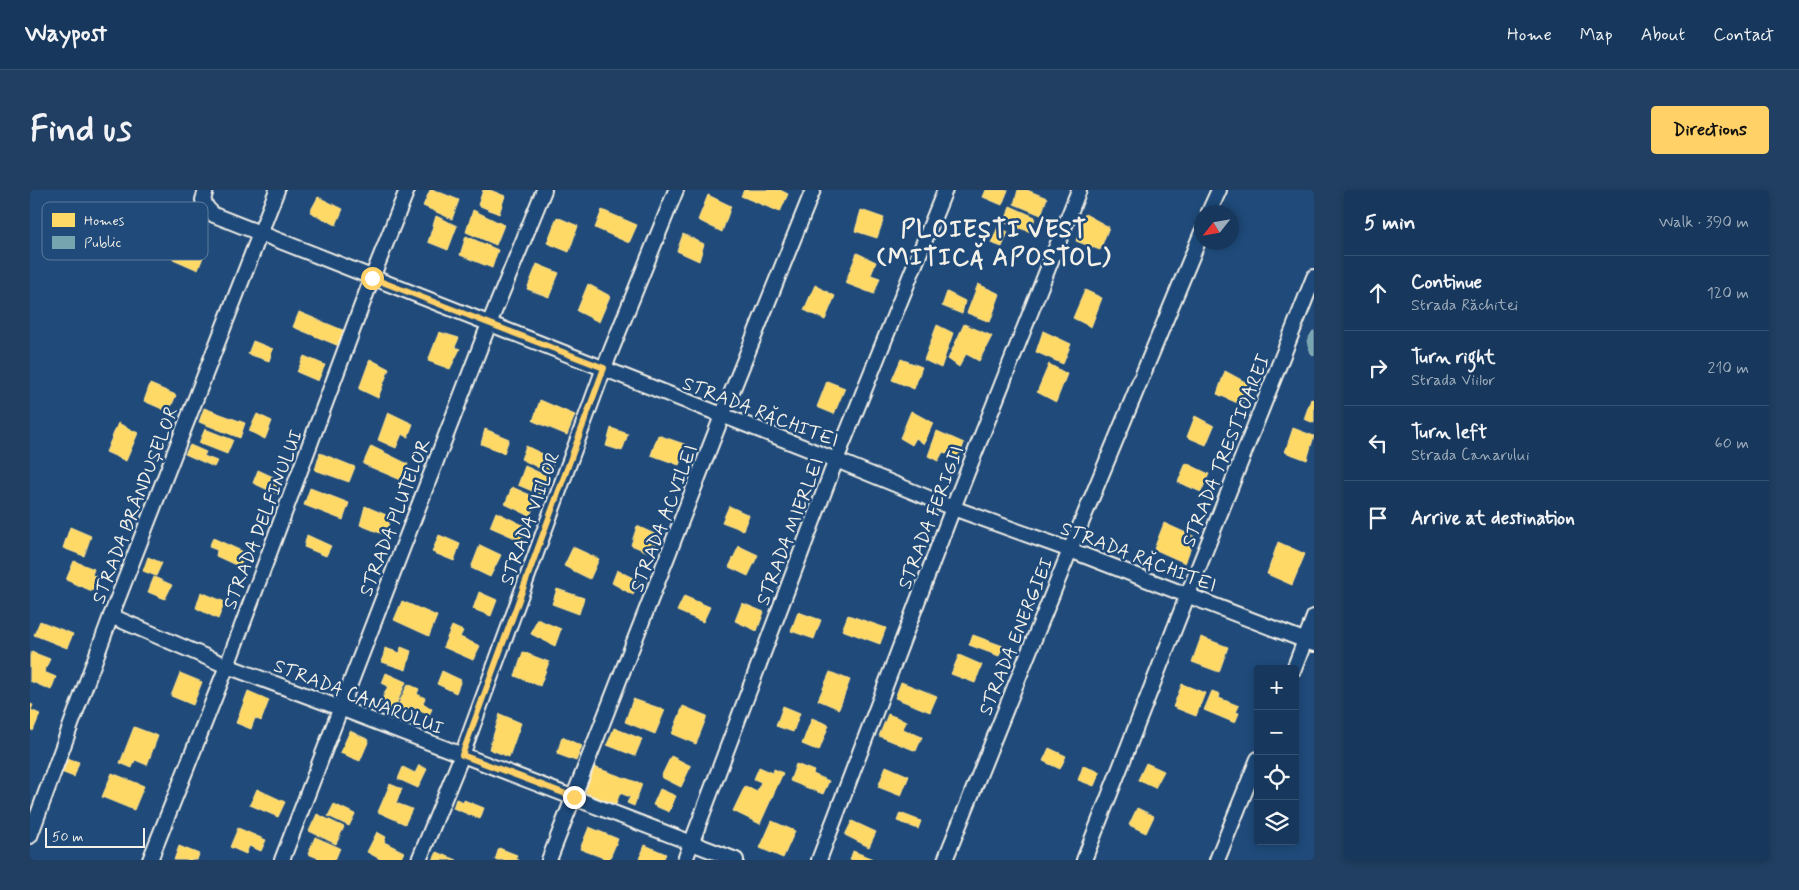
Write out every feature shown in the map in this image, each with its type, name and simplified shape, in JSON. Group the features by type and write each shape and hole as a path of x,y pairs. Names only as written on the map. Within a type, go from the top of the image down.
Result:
{"street":[{"name":"STRADA BRÂNDUȘELOR","path":"30,836 111,616 277,190"},
{"name":"STRADA DELFINULUI","path":"150,860 407,190"},
{"name":"STRADA PLUTELOR","path":"282,860 489,324 544,190"},
{"name":"STRADA VIILOR","path":"419,860 462,755 604,368 676,190"},
{"name":"STRADA ACVILEI","path":"549,860 722,416 813,190"},
{"name":"STRADA MIERLEI","path":"684,860 836,460 945,190"},
{"name":"STRADA FERIGII","path":"819,860 953,508 1080,190"},
{"path":"1212,205 1219,190"},
{"name":"STRADA RĂCHITEI","path":"208,209 214,215 604,368 953,508 1188,594 1310,642"},
{"name":"STRADA ENERGIEI","path":"945,860 1070,550 1195,250"},
{"name":"STRADA TRESTIOAREI","path":"1084,860 1314,278"},
{"name":"STRADA CANARULUI","path":"111,616 226,666 736,860"},
{"path":"1296,665 1310,642 1314,617"},
{"path":"1218,860 1254,769"}],"building: Homes":[{"path":"430,190 459,200 452,219 423,206"},
{"path":"483,190 490,190 505,196 499,214 478,205"},
{"path":"744,190 780,190 788,194 780,212 741,196"},
{"path":"986,190 1008,190 1002,205 983,197"},
{"path":"1018,190 1027,190 1047,198 1041,215 1014,204"},
{"path":"708,195 731,206 722,232 698,220"},
{"path":"318,197 343,209 336,225 310,212"},
{"path":"1010,206 1035,217 1031,232 1005,223"},
{"path":"473,210 504,225 496,245 466,232"},
{"path":"602,210 637,225 629,243 595,228"},
{"path":"861,210 884,218 877,238 855,231"},
{"path":"1085,214 1109,227 1100,250 1076,241"},
{"path":"436,216 457,226 448,250 428,242"},
{"path":"557,217 578,226 569,252 547,243"},
{"path":"998,227 1008,232 1002,247 991,243"},
{"path":"683,234 704,244 699,261 677,251"},
{"path":"466,236 498,250 492,268 460,255"},
{"path":"857,253 876,262 871,275 880,278 874,294 845,283"},
{"path":"175,260 202,260 198,270"},
{"path":"537,264 559,273 549,297 527,289"},
{"path":"588,284 610,296 599,322 577,311"},
{"path":"978,284 1000,294 990,322 967,313"},
{"path":"815,285 835,296 825,320 804,310"},
{"path":"1085,290 1102,298 1091,327 1073,318"},
{"path":"947,292 965,301 962,314 942,306"},
{"path":"299,312 345,331 339,346 293,327"},
{"path":"964,324 992,336 979,361 966,354 959,367 948,359"},
{"path":"937,325 953,333 941,368 924,360"},
{"path":"1043,331 1071,344 1063,364 1036,352"},
{"path":"439,332 459,338 455,347 460,349 450,369 428,361"},
{"path":"253,341 273,349 269,361 248,354"},
{"path":"304,356 325,365 318,381 297,372"},
{"path":"370,359 389,369 378,398 359,389"},
{"path":"901,359 922,367 914,389 892,380"},
{"path":"1049,364 1067,374 1056,402 1037,392"},
{"path":"1225,371 1249,384 1242,405 1217,394"},
{"path":"827,381 845,388 834,414 817,407"},
{"path":"150,384 176,395 169,412 144,401"},
{"path":"1311,399 1314,400 1314,423 1304,419"},
{"path":"540,400 575,415 567,435 533,421"},
{"path":"204,408 245,423 240,438 199,422"},
{"path":"911,411 933,423 924,444 916,438 912,445 900,438"},
{"path":"388,412 413,424 408,437 402,434 396,448 378,440"},
{"path":"257,414 272,421 265,439 249,431"},
{"path":"1195,416 1214,426 1206,445 1187,437"},
{"path":"118,423 138,433 126,461 106,452"},
{"path":"611,428 628,434 622,451 606,446"},
{"path":"1293,428 1314,436 1307,460 1285,452"},
{"path":"205,429 233,440 227,454 199,443"},
{"path":"485,429 509,439 504,453 481,444"},
{"path":"937,431 964,443 959,458 943,452 938,461 928,456"},
{"path":"658,435 687,445 679,465 651,455"},
{"path":"190,445 206,452 204,456 217,461 214,467 185,454"},
{"path":"371,446 408,464 401,480 363,464"},
{"path":"526,446 555,460 549,473 521,459"},
{"path":"320,453 355,467 349,482 315,470"},
{"path":"1186,463 1209,474 1201,492 1178,482"},
{"path":"525,466 551,478 544,496 518,485"},
{"path":"258,470 282,481 277,494 253,483"},
{"path":"512,487 537,498 530,516 505,504"},
{"path":"310,488 349,503 343,520 304,505"},
{"path":"365,506 391,517 385,535 360,525"},
{"path":"729,506 749,515 743,530 722,522"},
{"path":"496,512 527,527 522,541 490,527"},
{"path":"1164,523 1195,537 1185,563 1154,549"},
{"path":"637,526 659,536 653,554 631,545"},
{"path":"70,527 91,536 84,556 63,548"},
{"path":"307,535 331,546 326,556 304,547"},
{"path":"439,535 460,544 454,561 432,552"},
{"path":"213,538 246,553 240,567 216,556 217,550 209,547"},
{"path":"1278,542 1305,554 1292,585 1267,574"},
{"path":"480,545 501,555 490,577 471,568"},
{"path":"739,546 758,555 748,576 729,567"},
{"path":"573,547 599,559 590,579 564,566"},
{"path":"148,557 162,563 156,576 143,571"},
{"path":"74,561 94,569 92,575 98,577 92,591 66,580"},
{"path":"617,570 639,581 633,595 612,583"},
{"path":"154,577 172,585 165,599 148,592"},
{"path":"557,589 584,598 579,614 552,604"},
{"path":"201,592 225,602 218,619 196,608"},
{"path":"479,592 497,600 491,616 473,609"},
{"path":"684,596 710,607 703,622 677,611"},
{"path":"402,601 437,616 429,636 394,620"},
{"path":"742,603 764,612 757,631 735,621"},
{"path":"798,612 821,620 814,639 791,631"},
{"path":"848,615 886,628 880,644 842,630"},
{"path":"537,619 561,629 555,646 531,634"},
{"path":"40,621 73,634 67,648 34,635"},
{"path":"452,626 463,631 460,637 480,646 473,660 443,647"},
{"path":"973,635 1003,646 999,656 969,645"},
{"path":"1201,637 1228,647 1219,672 1192,662"},
{"path":"401,647 411,651 406,670 382,662 385,648 400,653"},
{"path":"32,652 50,659 44,672 56,677 51,690 30,681 30,655"},
{"path":"523,652 549,662 540,686 515,676"},
{"path":"959,655 982,665 975,683 951,674"},
{"path":"442,671 461,680 456,693 437,684"},
{"path":"830,672 850,680 839,709 818,700"},
{"path":"180,673 202,682 193,705 171,696"},
{"path":"386,673 406,682 392,714 378,708 388,686 382,683"},
{"path":"901,682 937,696 930,712 895,698"},
{"path":"408,684 419,689 417,694 425,698 423,703 432,709 429,715 410,706 405,715 396,709"},
{"path":"1182,684 1205,693 1196,716 1173,707"},
{"path":"248,691 269,700 261,721 255,718 251,729 236,723"},
{"path":"1212,691 1220,694 1219,698 1239,706 1236,712 1239,713 1235,723 1204,710"},
{"path":"633,699 665,710 655,734 625,722"},
{"path":"30,704 33,705 31,710 40,714 33,731 30,729"},
{"path":"683,706 707,716 696,744 672,734"},
{"path":"783,706 800,713 793,732 776,726"},
{"path":"500,714 521,723 509,757 489,749"},
{"path":"888,714 906,721 903,729 922,737 916,751 879,736"},
{"path":"812,718 829,725 819,751 802,744"},
{"path":"134,727 158,736 147,765 135,760 132,768 120,763"},
{"path":"614,728 642,739 635,756 607,745"},
{"path":"350,731 369,740 360,761 340,753"},
{"path":"562,737 582,746 576,761 557,754"},
{"path":"1049,748 1066,756 1060,769 1043,761"},
{"path":"671,756 691,766 681,787 661,777"},
{"path":"67,758 79,762 74,777 61,772"},
{"path":"1146,763 1164,771 1155,788 1138,780"},
{"path":"796,764 814,771 813,774 829,781 823,794 790,781"},
{"path":"419,765 427,769 418,788 398,779 403,767 415,773"},
{"path":"886,766 909,776 901,796 878,787"},
{"path":"1083,766 1100,772 1094,786 1078,780"},
{"path":"594,767 642,784 634,806 627,803 630,797 620,793 616,804 585,793"},
{"path":"759,767 773,773 774,769 783,773 760,824 733,811 745,786 757,791 761,782 754,779"},
{"path":"112,773 144,786 134,810 102,797"},
{"path":"390,784 402,789 396,803 412,809 405,824 378,812"},
{"path":"257,789 285,802 278,817 250,805"},
{"path":"660,789 676,796 669,812 653,805"},
{"path":"456,799 484,808 480,819 453,808"},
{"path":"334,804 355,814 349,826 328,816"},
{"path":"1137,808 1154,816 1146,833 1129,825"},
{"path":"900,813 921,821 918,829 897,821"},
{"path":"317,814 344,827 336,844 309,831"},
{"path":"772,821 795,831 783,858 760,848"},
{"path":"852,821 876,832 869,847 845,835"},
{"path":"589,827 618,839 609,860 580,849"},
{"path":"238,828 266,840 261,851 249,846 246,854 230,847"},
{"path":"377,832 386,837 384,842 404,852 400,860 382,860 367,852"},
{"path":"315,837 340,848 335,860 323,860 308,854"},
{"path":"645,845 666,854 663,860 639,860"},
{"path":"179,846 199,854 197,860 174,860"},
{"path":"499,848 517,855 516,859 519,860 495,860"},
{"path":"853,851 873,859 850,860"},
{"path":"437,852 457,860 433,860"}],"building: Public":[{"path":"1314,331 1314,356 1307,341"}],"district":[{"name":"PLOIEȘTI VEST (MITICĂ APOSTOL)","path":"994,243"}],"route":[{"path":"372,278 604,368 462,755 574,797"}]}
